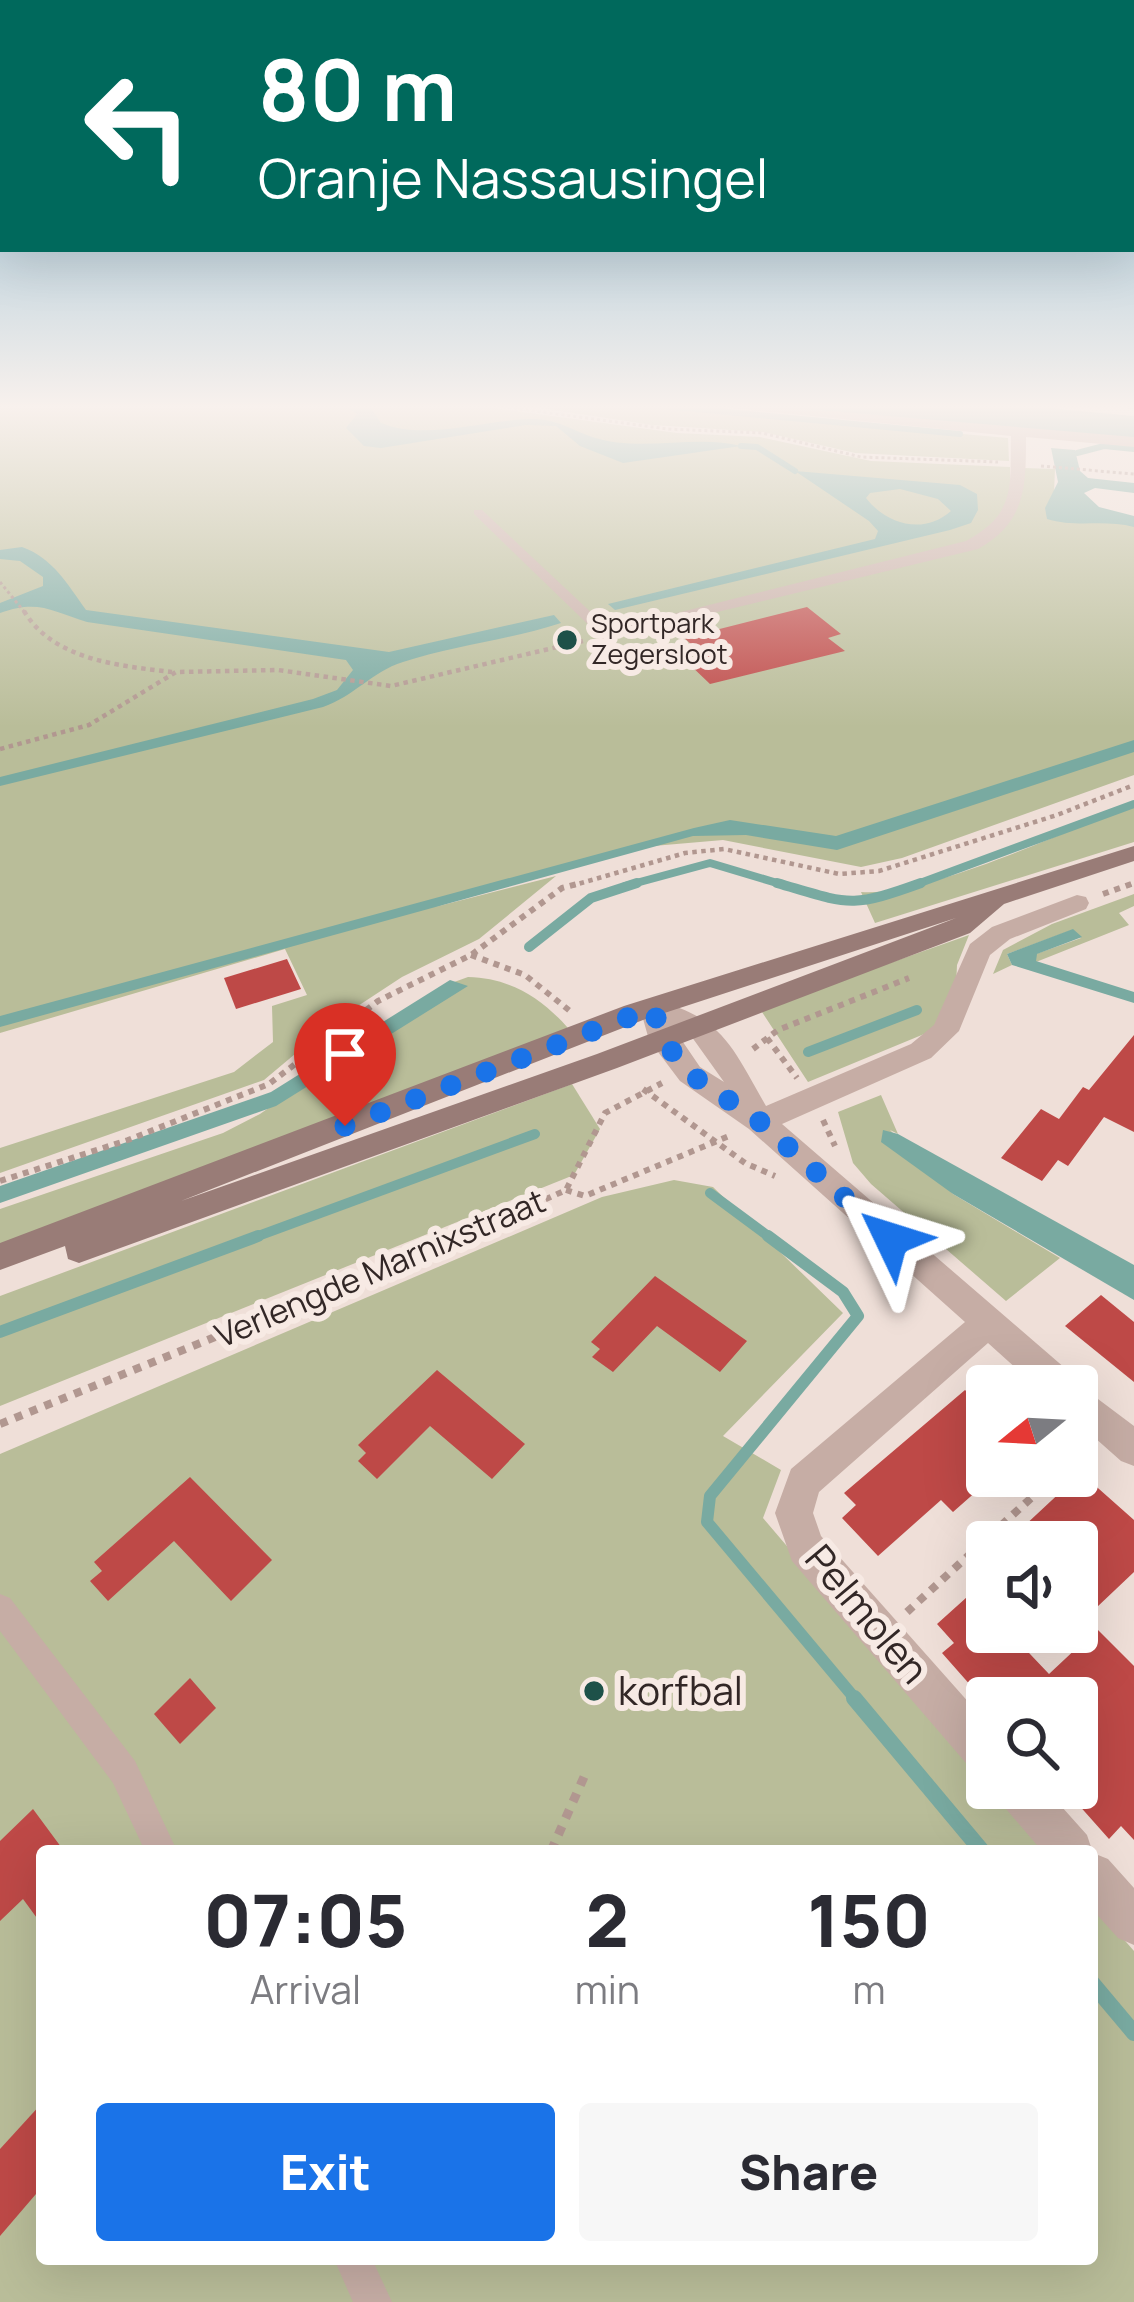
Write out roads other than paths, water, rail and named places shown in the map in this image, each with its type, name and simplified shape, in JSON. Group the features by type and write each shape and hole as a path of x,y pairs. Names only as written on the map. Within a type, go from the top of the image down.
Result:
{"main road":[{"path":"0,1257 653,1008 955,906 997,901 1134,853"},
{"path":"0,1278 663,1040 961,927 997,901"}],"street":[{"path":"608,636 972,544 1007,525 1012,512"},
{"path":"759,1121 810,1095 921,1051 945,1030 979,950 1001,933 1077,904"},
{"path":"653,1008 699,1026 726,1061 759,1121"},
{"path":"653,1008 663,1040 690,1074 759,1121 1037,1365"},
{"name":"Pelmolen","path":"966,1731 806,1548 794,1513 804,1481 988,1323"},
{"path":"1098,1418 1134,1449"},
{"path":"1034,1809 1066,1845"},
{"path":"1098,1882 1134,1922"}],"lane":[{"path":"478,512 608,636"},
{"path":"0,1608 124,1772 158,1845"},
{"path":"356,2265 373,2302"}],"water":[{"path":"856,512 881,512 918,525 949,512 977,512 971,523 950,530 615,610 608,604 875,539 878,531"},
{"path":"1046,512 1120,512 1134,516 1134,527 1068,523 1047,519"},
{"path":"22,547 51,565 86,610 389,652 554,615 561,623 403,662 323,707 0,786 0,777 313,699 337,690 353,670 346,660 87,622 45,608 0,613 0,603 43,586 43,577 20,561 0,559 0,550"},
{"path":"1134,740 1134,752 837,850 746,835 693,836 0,1027 0,1016 694,828 730,820 836,836"},
{"path":"1073,929 1082,937 1037,954 1036,961 1134,992 1134,1003 1012,965 1007,954"},
{"path":"450,980 468,986 276,1106 0,1203 0,1186 271,1092"},
{"path":"883,1130 1134,1265 1134,1300 953,1194 881,1142"}],"waterway":[{"path":"914,885 1134,804"},
{"path":"625,886 710,863 781,884"},
{"path":"529,947 591,898 637,883"},
{"path":"914,885 921,883"},
{"path":"781,884 787,886"},
{"path":"781,884 849,901 914,885"},
{"path":"808,1052 917,1010"},
{"path":"250,1239 535,1134"},
{"path":"710,1193 772,1239"},
{"path":"0,1332 258,1236"},
{"path":"768,1236 843,1292 858,1316 710,1496 707,1522 857,1701"},
{"path":"854,1698 977,1845"},
{"path":"1098,1990 1134,2033"}],"place":[{"name":"Sportpark Zegersloot","path":"567,640"},
{"name":"korfbal","path":"594,1691"}]}
